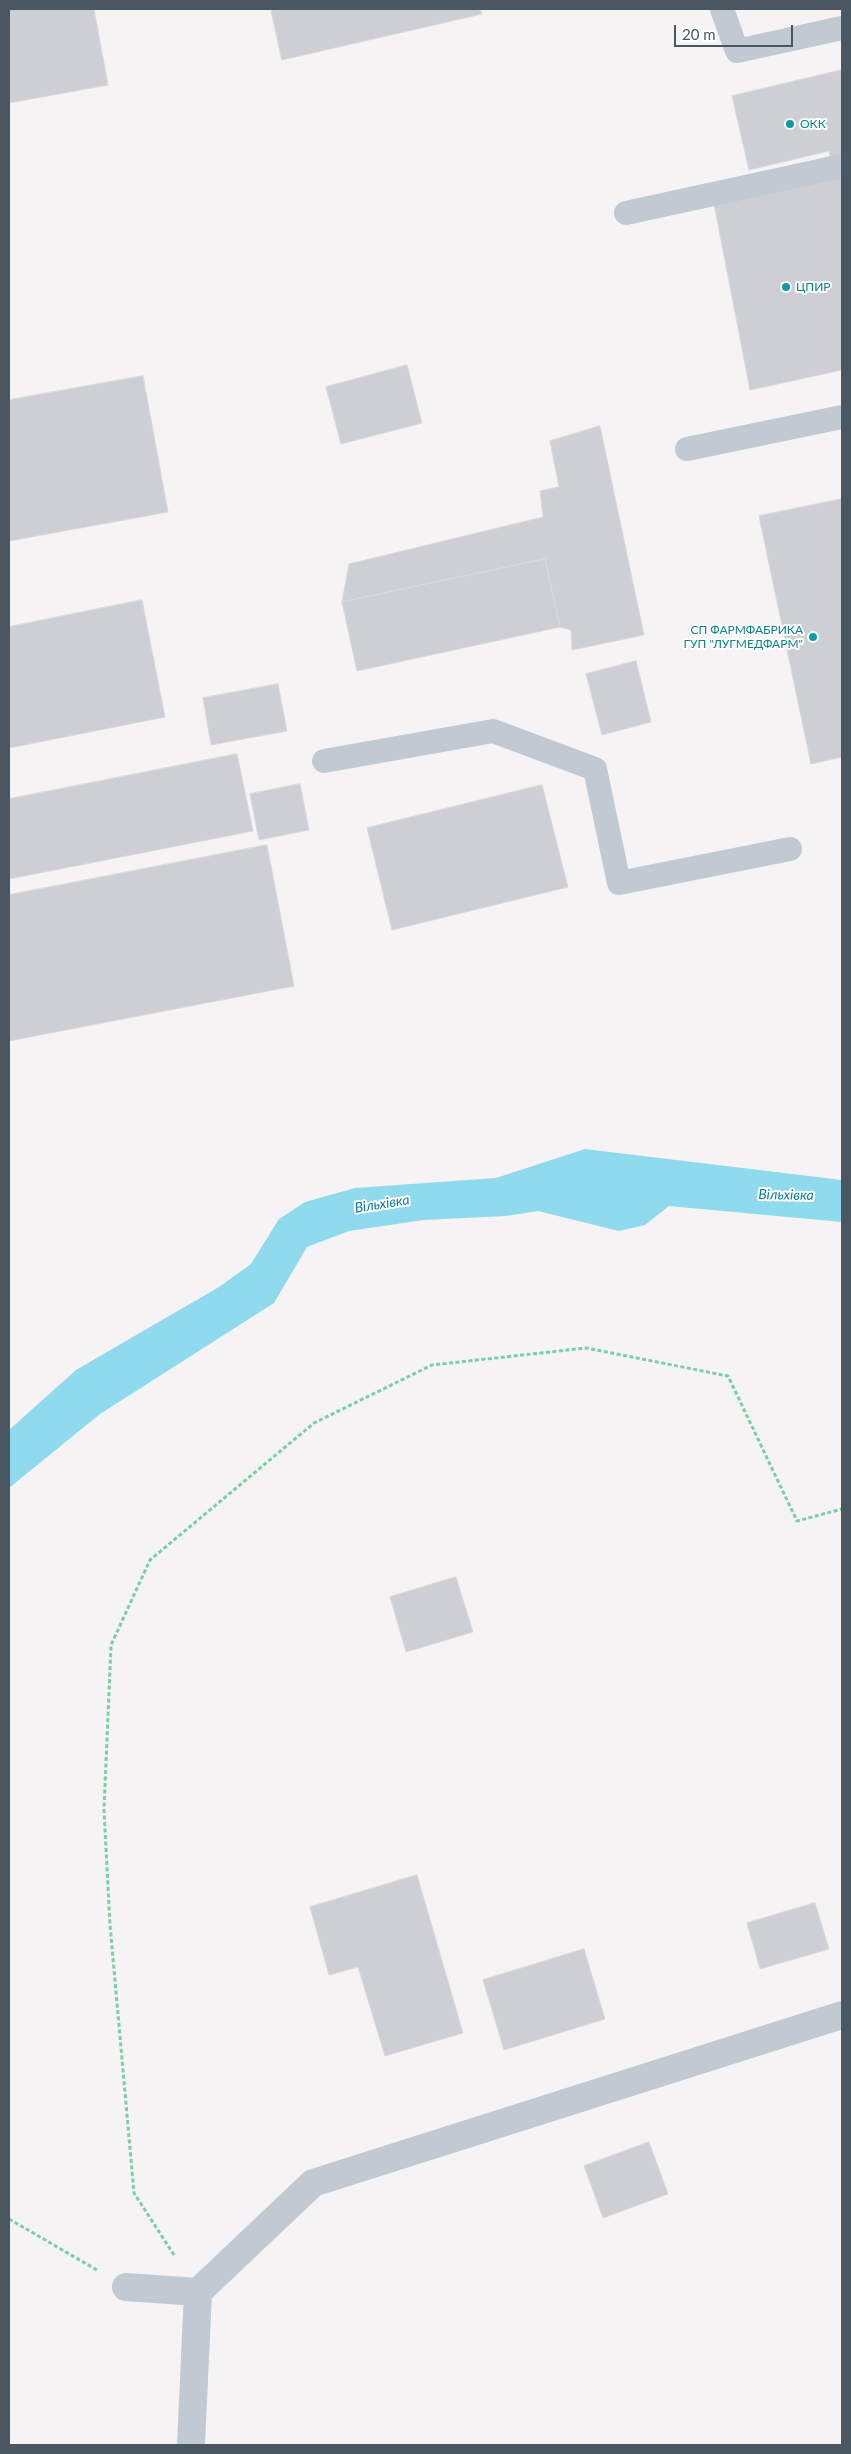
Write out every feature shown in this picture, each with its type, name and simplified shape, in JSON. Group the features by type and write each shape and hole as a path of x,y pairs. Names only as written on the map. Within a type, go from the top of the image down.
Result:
{"street":[{"path":"191,2445 198,2292 313,2183 842,2015"},
{"path":"126,2287 198,2292"}],"lane":[{"path":"722,9 737,51 842,28"},
{"path":"626,213 842,166"},
{"path":"687,449 842,417"},
{"path":"324,762 492,731 595,769 619,883 790,849"}],"path":[{"path":"198,2292 134,2193 110,1925 104,1810 111,1646 150,1560 314,1423 432,1364 586,1348 728,1376 797,1521 842,1510"},
{"path":"9,2219 126,2287"}],"water":[{"name":"Вільхівка","path":"585,1149 842,1180 842,1222 669,1206 645,1225 619,1231 538,1211 506,1216 424,1220 349,1231 307,1247 274,1303 100,1414 9,1488 9,1430 76,1370 219,1287 251,1264 279,1219 305,1202 355,1188 496,1178"}],"building":[{"path":"9,9 94,9 108,85 9,103"},
{"path":"271,9 480,9 482,14 282,60"},
{"name":"ОКК","path":"842,70 842,177 834,178 829,151 749,170 732,96"},
{"name":"ЦПИР","path":"842,177 842,370 750,390 714,204"},
{"path":"407,365 422,423 341,444 326,387"},
{"path":"143,376 168,512 9,541 9,400"},
{"path":"600,426 644,635 572,650 571,630 560,627 545,559 342,602 349,564 543,517 540,491 559,487 550,441"},
{"name":"СП ФАРМФАБРИКА ГУП \"ЛУГМЕДФАРМ\"","path":"842,499 842,757 811,764 759,516"},
{"path":"545,559 560,627 357,671 342,602"},
{"path":"142,600 165,717 9,748 9,627"},
{"path":"636,661 651,722 602,735 586,674"},
{"path":"278,684 287,731 211,745 203,698"},
{"path":"237,754 253,831 9,879 9,799"},
{"path":"300,784 309,830 259,840 250,794"},
{"path":"542,785 568,887 392,930 367,828"},
{"path":"267,845 294,986 9,1041 9,895"},
{"path":"456,1577 473,1632 406,1652 390,1597"},
{"path":"417,1875 463,2033 385,2056 358,1967 329,1975 310,1907"},
{"path":"815,1903 829,1949 760,1969 747,1923"},
{"path":"584,1949 605,2019 504,2050 483,1980"},
{"path":"649,2142 668,2194 603,2218 584,2166"}],"place":[{"name":"ОКК","path":"790,124"},
{"name":"ЦПИР","path":"786,287"},
{"name":"СП ФАРМФАБРИКА ГУП \"ЛУГМЕДФАРМ\"","path":"813,637"}]}
